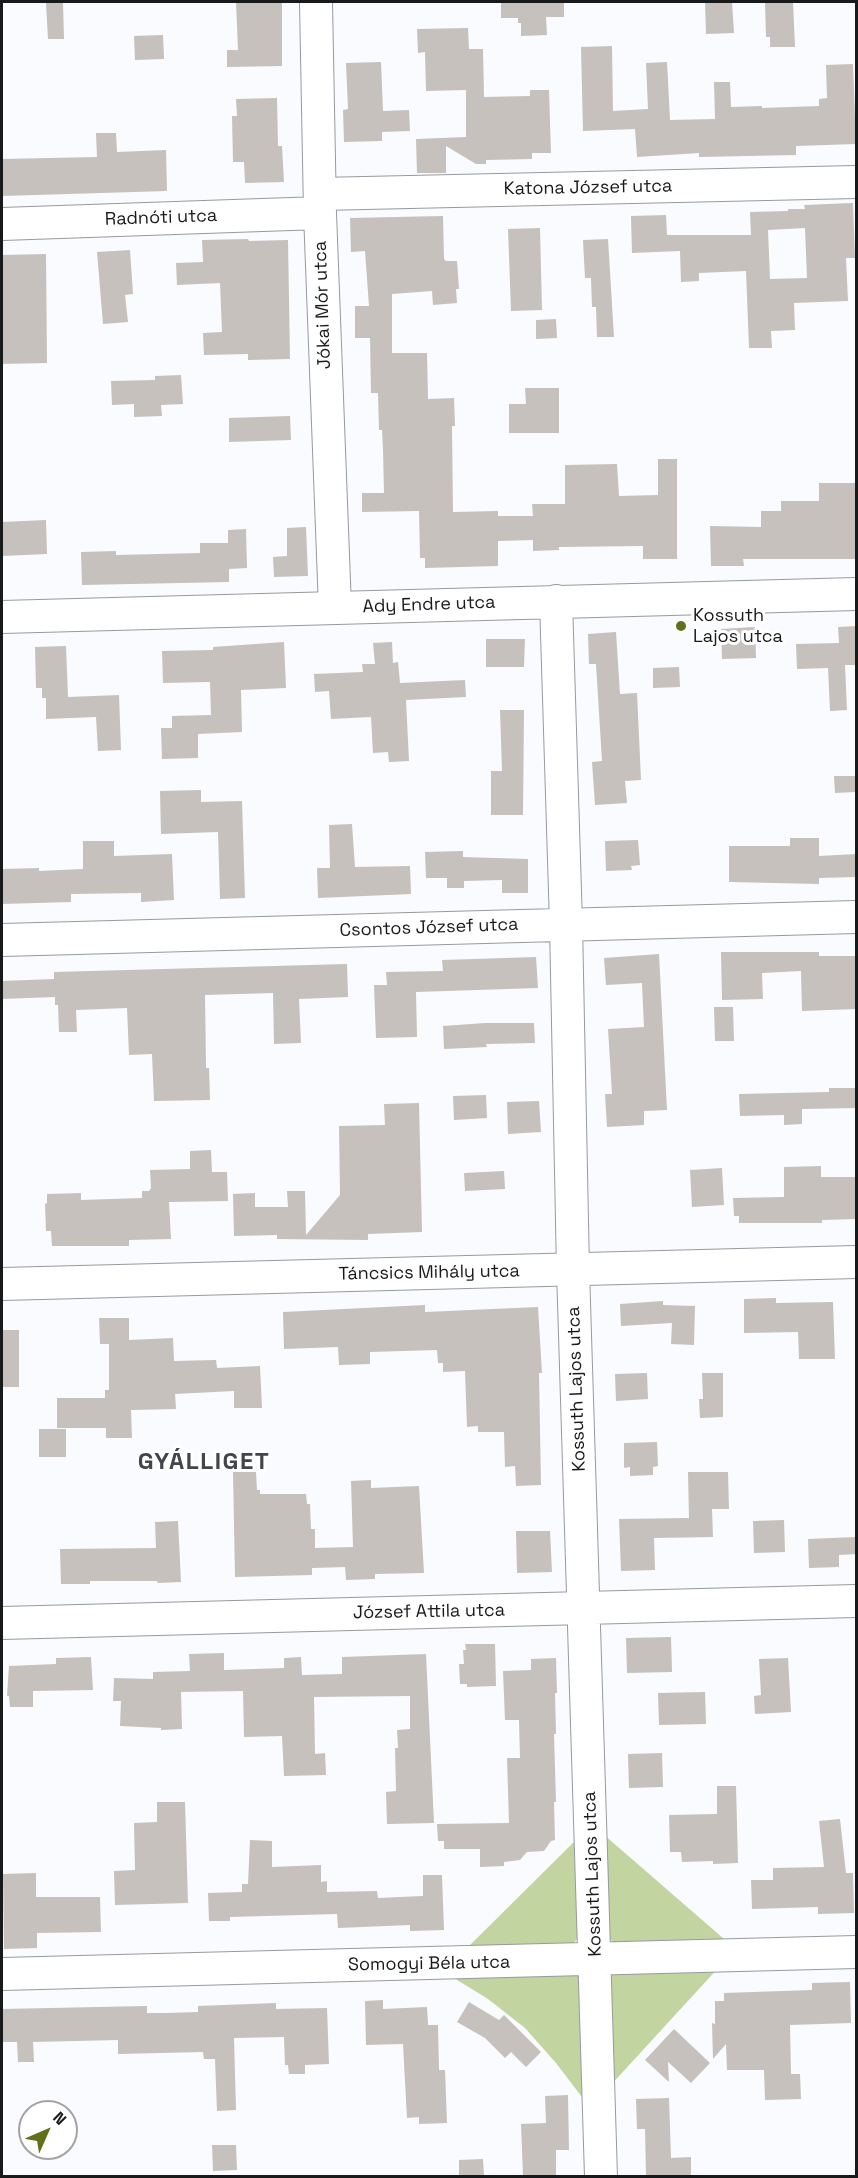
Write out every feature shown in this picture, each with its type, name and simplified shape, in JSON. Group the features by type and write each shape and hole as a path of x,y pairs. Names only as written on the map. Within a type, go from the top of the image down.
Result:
{"street":[{"name":"Jókai Mór utca","path":"316,2 320,204 335,608"},
{"name":"Katona József utca","path":"320,204 856,182"},
{"name":"Radnóti utca","path":"2,224 320,204"},
{"name":"Ady Endre utca","path":"2,617 856,594"},
{"name":"Kossuth Lajos utca","path":"556,601 573,1270 601,2176"},
{"name":"Csontos József utca","path":"2,940 856,917"},
{"name":"Táncsics Mihály utca","path":"2,1284 856,1262"},
{"name":"József Attila utca","path":"2,1623 856,1601"},
{"name":"Somogyi Béla utca","path":"2,1974 856,1952"}],"green space":[{"path":"603,1834 731,1945 619,1947 605,1935"},
{"path":"581,1835 582,1933 572,1945 464,1951"},
{"path":"616,1966 720,1966 609,2087 606,1977"},
{"path":"575,1969 583,1977 585,2101 525,2028 488,1999 449,1975"}],"building":[{"path":"236,2 282,2 282,66 227,67 227,50 238,50"},
{"path":"501,2 564,2 564,17 546,17 547,35 521,36 521,23 518,23 518,18 501,18"},
{"path":"705,2 732,2 734,33 706,34"},
{"path":"765,2 793,2 795,47 770,47 770,37 766,37"},
{"path":"46,3 63,3 64,39 48,39"},
{"path":"468,28 469,49 483,49 484,97 530,96 530,90 549,90 551,153 532,153 532,159 486,160 486,164 476,164 446,146 446,173 417,173 416,139 466,137 466,90 426,91 425,52 418,53 417,29"},
{"path":"163,35 164,59 135,60 134,36"},
{"path":"612,46 613,111 648,109 646,63 667,62 670,120 715,119 714,82 730,82 731,107 819,106 819,99 827,98 826,65 853,64 856,144 796,146 796,155 699,157 699,153 637,157 635,129 583,131 581,47"},
{"path":"381,62 383,111 409,110 410,131 382,132 382,141 344,142 343,110 348,109 346,63"},
{"path":"277,98 278,146 282,146 284,182 245,183 244,162 233,162 232,116 237,116 236,99"},
{"path":"96,133 116,133 117,152 166,150 167,191 2,196 2,159 97,157"},
{"path":"853,203 855,258 846,258 848,301 794,303 795,330 771,331 772,348 749,348 746,271 699,273 699,281 681,282 680,251 632,253 631,216 666,215 667,235 751,235 750,212 805,209 804,205","holes":["805,228 807,278 770,279 768,230"]},
{"path":"443,216 444,259 457,261 459,289 456,289 457,303 433,305 432,291 392,294 392,353 427,353 428,399 454,398 453,512 498,511 498,516 533,516 532,504 565,504 565,465 617,464 619,496 658,495 658,459 677,459 677,559 643,559 643,546 559,547 559,550 533,551 533,540 498,541 498,566 425,568 425,558 420,558 419,511 362,512 362,493 384,493 383,449 382,430 379,430 378,393 371,393 370,338 355,338 355,306 369,306 365,251 351,252 350,218"},
{"path":"540,228 542,310 511,311 508,229"},
{"path":"248,239 249,241 288,240 290,359 248,360 248,354 204,355 203,333 222,332 220,283 177,285 176,263 203,262 202,240"},
{"path":"608,239 614,337 597,337 596,307 592,307 591,278 585,278 583,240"},
{"path":"130,250 133,294 125,295 128,322 103,324 97,252"},
{"path":"46,254 47,363 2,364 2,255"},
{"path":"556,319 557,338 536,339 536,320"},
{"path":"181,375 183,404 161,405 162,416 134,417 134,404 112,405 111,381 155,380 155,376"},
{"path":"525,388 559,388 559,433 509,433 509,404 526,404"},
{"path":"290,416 291,440 229,442 229,418"},
{"path":"819,483 856,483 856,559 743,559 744,566 711,566 710,526 761,527 761,511 781,511 781,501 819,501"},
{"path":"46,520 47,554 2,556 2,522"},
{"path":"306,527 308,576 274,577 273,557 287,556 287,528"},
{"path":"246,529 247,568 229,569 229,582 82,585 81,552 116,551 116,555 200,553 200,543 228,543 228,530"},
{"path":"856,626 856,665 845,665 847,710 830,711 828,668 797,669 796,644 839,643 838,627"},
{"path":"755,627 756,658 722,659 721,629"},
{"path":"616,632 620,694 637,693 641,780 625,781 627,803 595,805 592,762 602,761 596,664 589,664 588,634"},
{"path":"486,639 525,639 524,667 486,667"},
{"path":"284,642 286,688 241,690 242,732 198,734 198,758 162,759 161,728 172,728 172,716 211,715 210,682 163,683 162,651 213,650 213,647"},
{"path":"392,642 393,663 398,662 400,683 465,680 466,697 406,700 409,761 389,762 388,752 373,753 371,717 331,719 329,691 315,692 314,674 363,672 362,664 375,664 373,643"},
{"path":"66,646 68,697 119,695 121,750 98,751 96,717 46,719 46,698 42,698 42,688 36,688 35,647"},
{"path":"679,667 680,687 653,688 653,668"},
{"path":"500,710 524,710 523,815 491,815 491,771 502,771"},
{"path":"834,776 856,776 856,792 835,793"},
{"path":"201,790 201,802 242,801 245,898 220,899 218,832 161,834 160,791"},
{"path":"352,824 355,867 410,866 411,894 318,898 317,868 330,868 329,825"},
{"path":"790,838 819,838 819,856 856,854 856,877 819,878 819,884 729,882 729,846 790,846"},
{"path":"638,840 640,865 631,866 632,870 606,871 605,841"},
{"path":"83,841 114,841 114,856 172,854 174,900 141,902 141,893 71,894 71,902 2,904 2,869 39,868 39,871 83,869"},
{"path":"463,851 463,857 528,859 528,893 502,893 502,880 464,881 464,888 447,888 447,878 426,878 425,852"},
{"path":"721,952 819,952 819,956 856,956 856,1009 802,1011 801,971 762,973 763,999 722,1000"},
{"path":"659,954 667,1110 644,1111 644,1125 607,1127 605,1094 612,1094 608,1029 644,1027 642,983 606,985 604,958"},
{"path":"536,957 538,988 416,992 417,1037 376,1038 374,985 387,985 386,972 443,971 442,960"},
{"path":"347,964 348,997 299,999 301,1043 274,1044 273,993 205,995 206,1068 209,1068 210,1100 154,1101 152,1054 129,1055 127,1008 76,1010 77,1032 59,1032 58,1005 55,1005 55,997 2,999 2,981 54,979 54,972"},
{"path":"714,1007 733,1007 734,1041 715,1041"},
{"path":"534,1023 535,1043 486,1044 487,1047 444,1049 443,1026"},
{"path":"829,1088 856,1088 856,1108 802,1109 802,1124 784,1125 784,1115 740,1116 739,1094 829,1092"},
{"path":"486,1095 487,1118 454,1120 453,1096"},
{"path":"539,1101 541,1132 508,1134 507,1102"},
{"path":"419,1103 422,1232 368,1234 368,1240 277,1239 277,1235 234,1236 233,1194 255,1193 255,1207 288,1207 287,1191 305,1191 306,1235 340,1195 339,1126 385,1125 384,1104"},
{"path":"211,1150 212,1172 227,1172 228,1201 169,1202 171,1239 129,1240 129,1246 52,1246 51,1231 46,1231 47,1194 81,1193 81,1200 142,1198 142,1191 149,1191 151,1188 150,1170 190,1169 190,1151"},
{"path":"821,1166 821,1177 856,1177 856,1219 822,1220 822,1223 739,1223 739,1216 734,1216 733,1198 784,1197 784,1167"},
{"path":"722,1168 724,1205 692,1207 690,1170"},
{"path":"504,1171 505,1189 465,1191 464,1173"},
{"path":"776,1298 776,1303 833,1302 835,1359 799,1359 798,1332 744,1333 744,1299"},
{"path":"663,1301 663,1305 695,1306 694,1345 671,1344 672,1323 621,1326 620,1304"},
{"path":"425,1305 425,1312 538,1307 542,1373 539,1373 541,1485 516,1486 515,1466 505,1467 504,1432 478,1432 478,1426 467,1427 465,1371 443,1372 443,1363 438,1363 437,1350 370,1352 370,1364 339,1365 338,1347 284,1349 283,1312"},
{"path":"99,1318 129,1318 129,1340 173,1338 174,1361 216,1360 217,1368 260,1366 262,1408 234,1408 234,1391 175,1394 176,1409 131,1410 132,1438 106,1438 106,1428 57,1428 57,1398 105,1398 105,1390 109,1390 109,1344 100,1344"},
{"path":"2,1330 19,1330 19,1387 2,1387"},
{"path":"647,1373 648,1399 616,1401 615,1374"},
{"path":"702,1373 723,1373 723,1417 700,1418 699,1399 703,1399"},
{"path":"39,1429 66,1429 66,1457 39,1457"},
{"path":"657,1442 658,1466 653,1467 653,1475 630,1476 630,1467 624,1468 624,1443"},
{"path":"233,1472 256,1472 257,1490 260,1490 260,1494 306,1494 307,1504 310,1504 311,1529 315,1529 315,1548 353,1547 351,1481 371,1480 371,1488 419,1486 424,1573 375,1574 375,1579 346,1580 345,1567 312,1568 312,1575 235,1577"},
{"path":"688,1472 728,1472 729,1509 712,1509 713,1537 654,1538 655,1570 621,1571 619,1519 689,1518"},
{"path":"784,1520 785,1552 754,1553 753,1521"},
{"path":"178,1521 181,1582 90,1581 90,1584 61,1584 60,1549 156,1548 155,1522"},
{"path":"516,1531 550,1531 552,1572 517,1573"},
{"path":"856,1537 856,1554 839,1555 839,1567 809,1568 808,1539"},
{"path":"671,1637 672,1672 627,1673 626,1638"},
{"path":"465,1644 495,1644 496,1686 467,1687 467,1684 460,1684 459,1664 464,1664"},
{"path":"224,1653 224,1670 284,1668 284,1658 301,1657 302,1675 342,1674 342,1657 426,1654 434,1823 387,1824 386,1792 396,1791 397,1730 410,1729 410,1696 314,1697 315,1754 325,1753 326,1775 284,1776 282,1736 244,1737 243,1691 181,1692 182,1729 161,1730 161,1728 120,1726 121,1701 113,1701 114,1678 153,1679 153,1672 190,1671 189,1654"},
{"path":"91,1657 93,1690 33,1691 33,1707 10,1707 9,1696 7,1696 9,1666 56,1664 56,1658"},
{"path":"556,1658 555,1840 551,1841 544,1851 527,1852 520,1860 504,1862 504,1866 480,1867 480,1849 444,1849 444,1841 438,1841 437,1824 509,1823 507,1758 520,1758 519,1720 505,1720 503,1671 531,1670 531,1659"},
{"path":"788,1658 791,1712 755,1714 754,1696 761,1695 759,1659"},
{"path":"705,1692 706,1724 659,1725 658,1693"},
{"path":"662,1753 663,1787 629,1788 628,1754"},
{"path":"717,1786 736,1786 738,1863 682,1862 681,1852 670,1852 669,1815 717,1814"},
{"path":"157,1802 185,1802 188,1903 115,1905 114,1871 135,1870 134,1823 157,1822"},
{"path":"840,1819 846,1873 853,1873 854,1913 818,1914 818,1907 752,1909 751,1880 773,1880 773,1868 824,1867 819,1821"},
{"path":"250,1840 272,1841 272,1867 321,1865 321,1882 327,1881 327,1892 377,1891 378,1898 423,1896 423,1875 442,1875 444,1930 410,1931 410,1925 338,1928 337,1914 230,1917 230,1921 209,1921 208,1893 242,1892 242,1884 248,1884"},
{"path":"36,1873 36,1897 100,1897 101,1932 37,1933 37,1948 4,1949 3,1874"},
{"path":"850,1982 851,2023 790,2025 791,2074 800,2074 801,2099 765,2100 764,2070 727,2070 726,2044 713,2059 712,2023 715,2024 715,2001 724,2001 724,1993 812,1990 812,1983"},
{"path":"383,2000 383,2009 427,2007 428,2025 438,2025 439,2070 445,2070 447,2123 419,2124 419,2117 407,2118 403,2044 366,2045 365,2001"},
{"path":"469,2002 499,2020 504,2015 541,2052 526,2067 511,2052 505,2058 485,2038 457,2022"},
{"path":"276,2003 276,2009 327,2008 329,2064 305,2065 305,2074 289,2074 288,2065 285,2065 284,2037 234,2038 236,2110 217,2111 215,2059 204,2059 203,2052 118,2054 118,2040 33,2042 34,2062 18,2062 17,2042 2,2042 2,2009 147,2006 147,2013 167,2013 198,2012 198,2006"},
{"path":"674,2029 710,2063 691,2083 668,2062 669,2082 645,2060"},
{"path":"568,2095 569,2150 556,2150 556,2176 523,2176 521,2124 546,2123 545,2096"},
{"path":"669,2098 671,2158 691,2157 691,2176 646,2176 645,2129 637,2129 636,2099"},
{"path":"212,2145 236,2145 237,2170 213,2171"},
{"path":"483,2159 484,2176 459,2176 459,2160"}],"place":[{"name":"Kossuth Lajos utca","path":"681,626"}],"district":[{"name":"GYÁLLIGET","path":"204,1462"}]}
